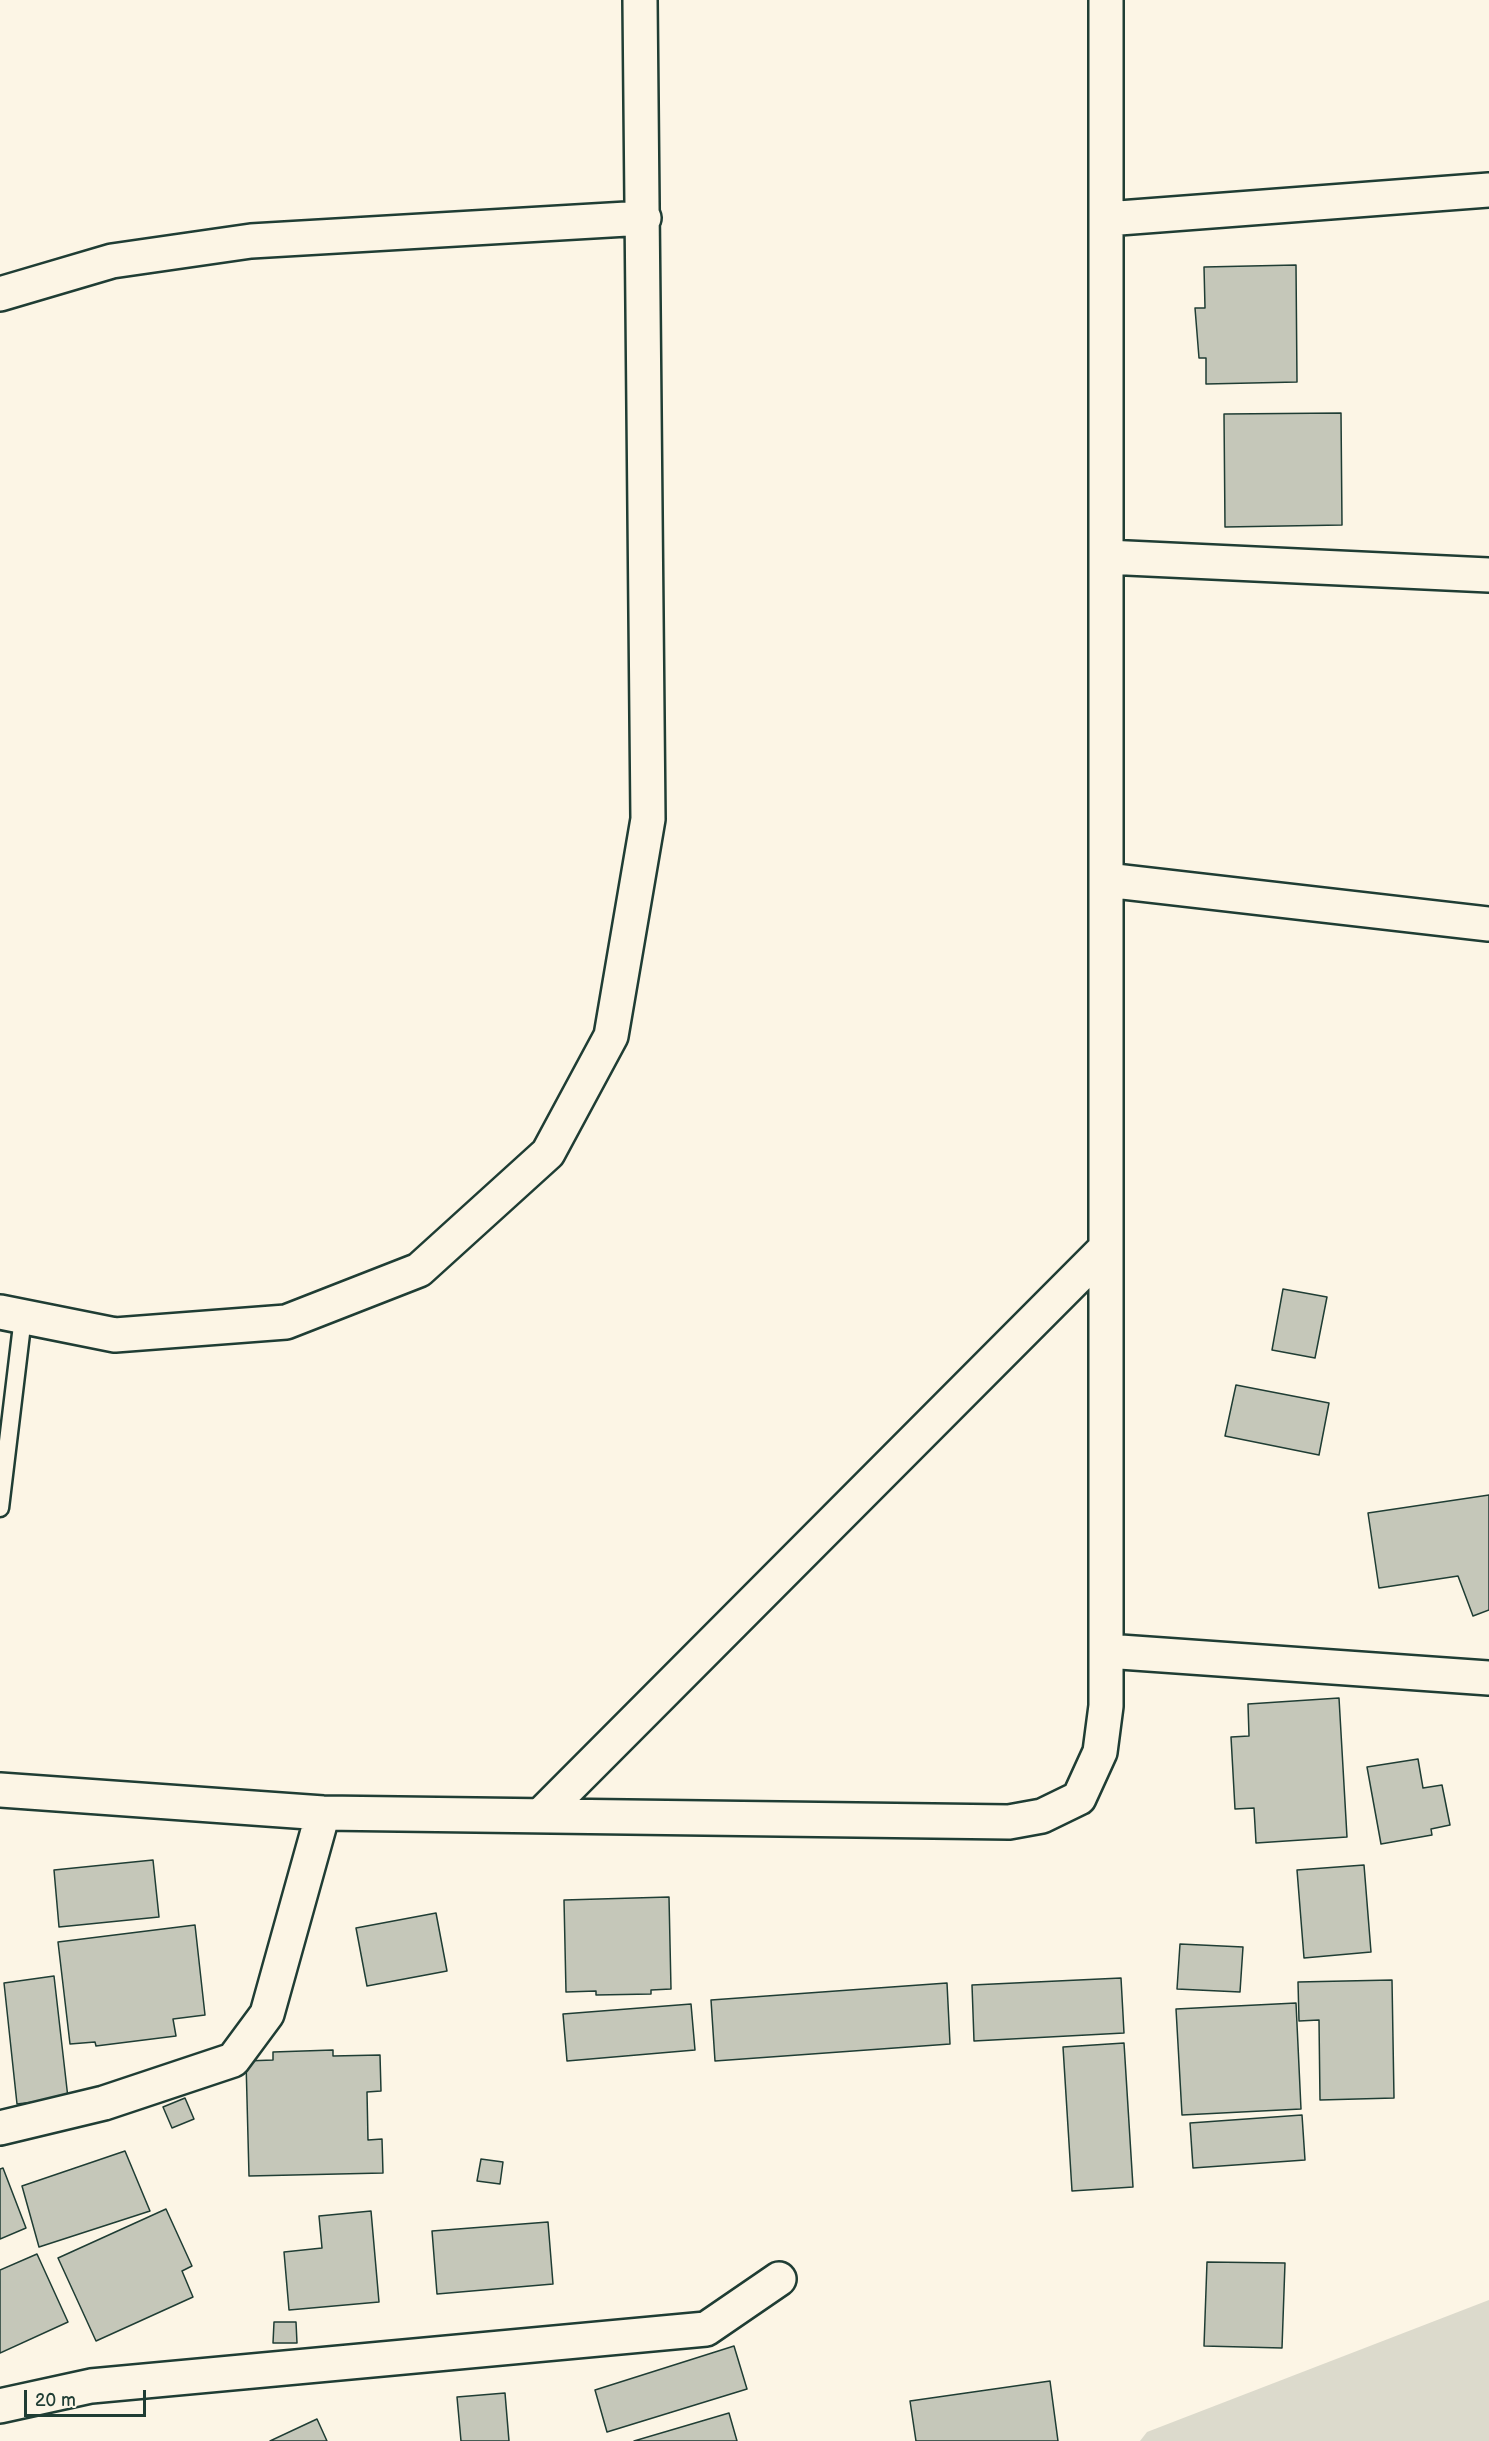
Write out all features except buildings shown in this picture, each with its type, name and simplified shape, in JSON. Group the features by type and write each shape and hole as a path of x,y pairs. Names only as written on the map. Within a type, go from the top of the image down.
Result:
{"street":[{"path":"12,1315 115,1335 286,1322 419,1270 548,1153 611,1036 648,819 643,582 644,218 640,0"},
{"path":"0,1790 323,1813 542,1814 1009,1822 1042,1816 1079,1798 1100,1752 1106,1706 1106,0"},
{"path":"1106,219 1489,190"},
{"path":"0,294 112,261 251,241 644,218"},
{"path":"1106,557 1489,575"},
{"path":"1106,880 1489,924"},
{"path":"542,1814 1106,1248"},
{"path":"1106,1651 1489,1678"},
{"path":"0,2128 104,2103 233,2060 267,2014 323,1813"},
{"path":"0,2406 91,2386 706,2329 779,2279"}],"lane":[{"path":"0,1508 12,1315"}],"shaded area":[{"path":"1489,2300 1489,2441 1140,2441 1147,2432"}]}
